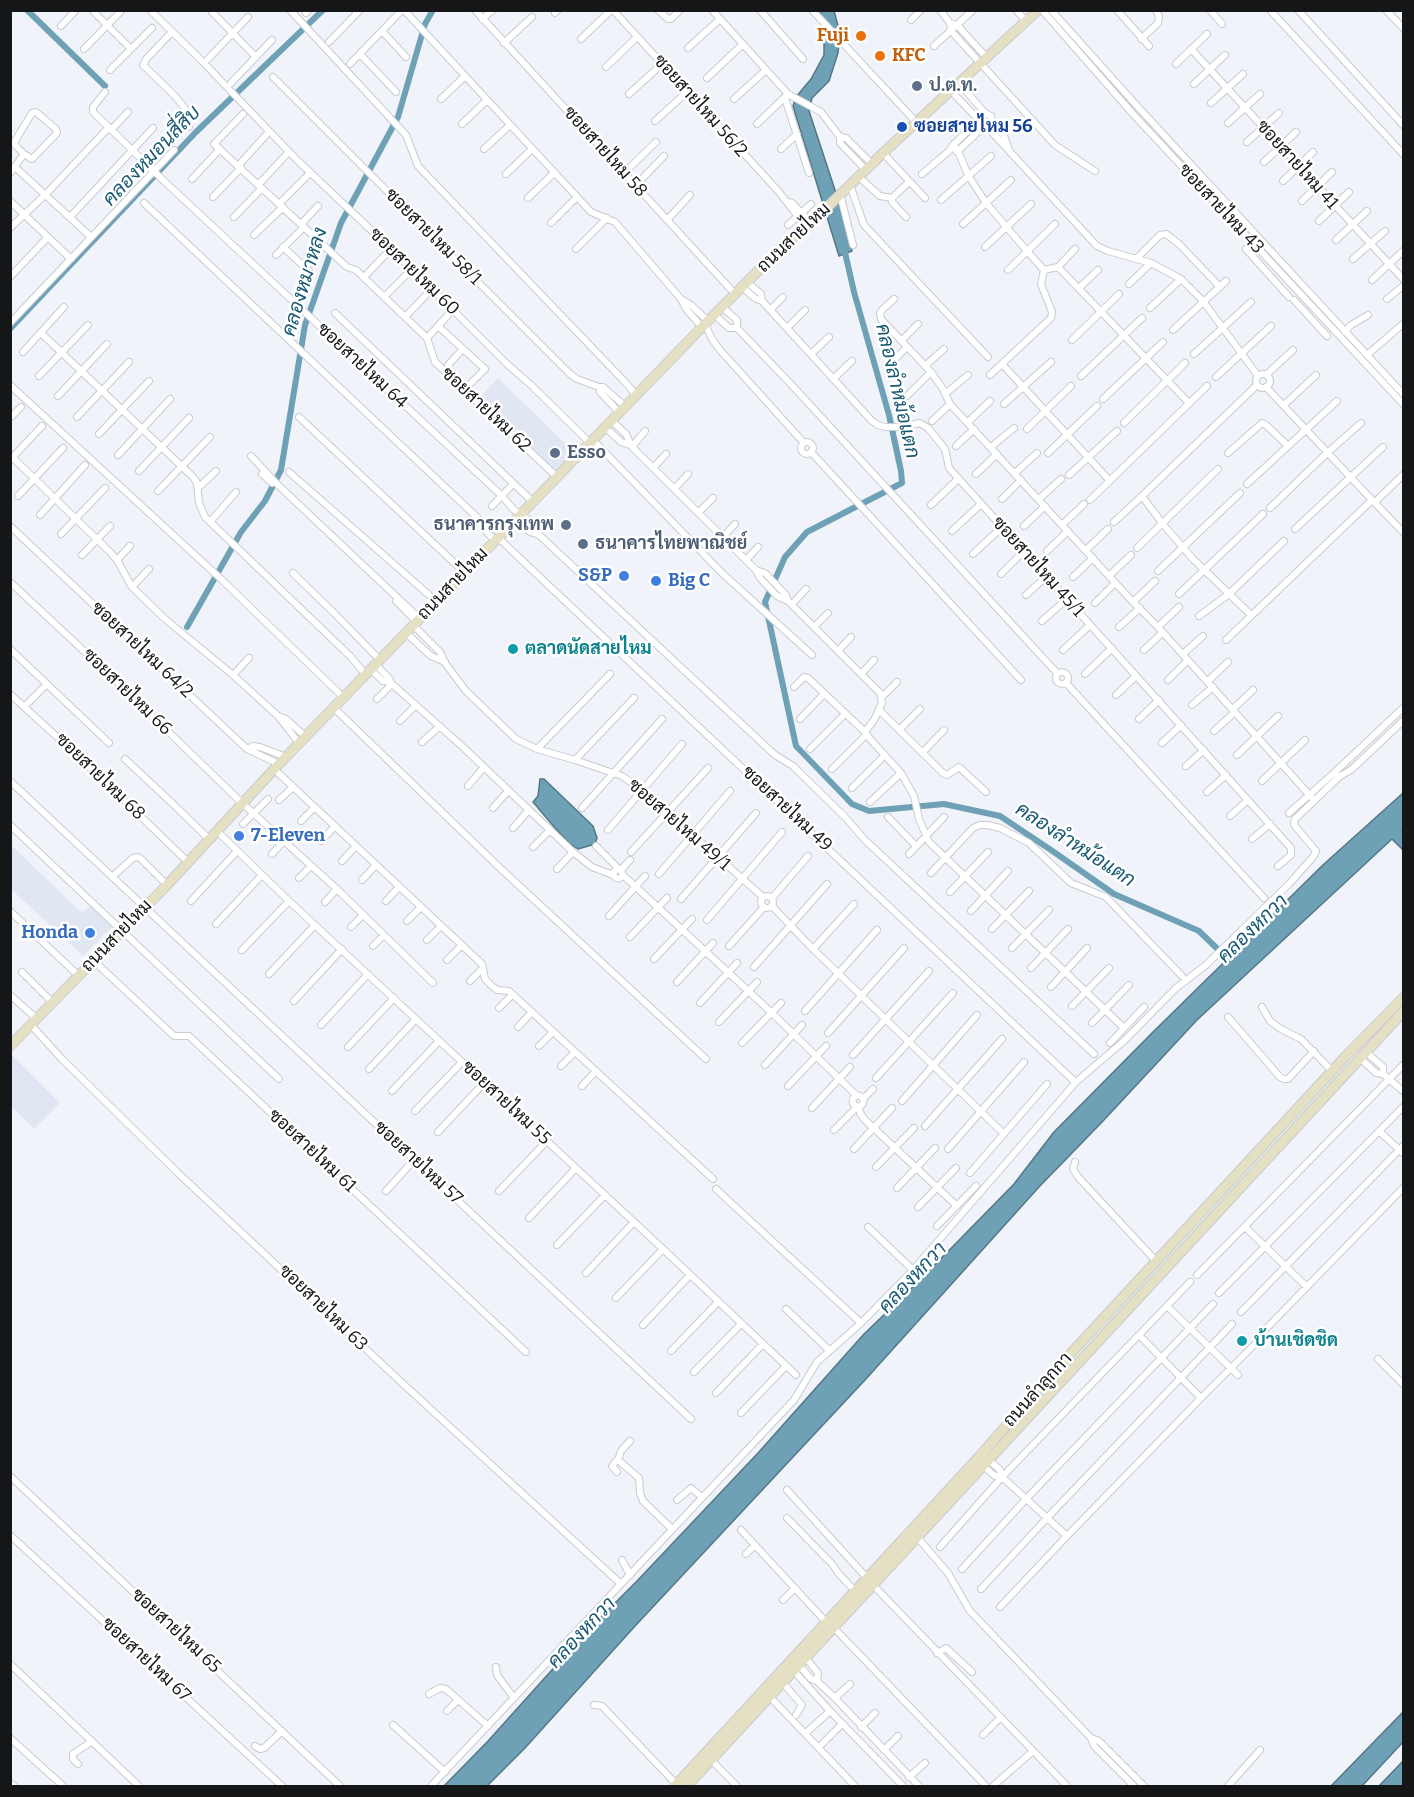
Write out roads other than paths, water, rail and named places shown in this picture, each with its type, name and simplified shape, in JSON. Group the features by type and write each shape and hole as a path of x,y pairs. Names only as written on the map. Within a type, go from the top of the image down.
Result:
{"main road":[{"name":"ถนนสายไหม","path":"10,1046 167,885 302,740 499,538 517,514 533,502 707,321 784,245 1032,14"},
{"name":"ถนนลำลูกกา","path":"676,1786 830,1625 1037,1390 1332,1071 1404,997"},
{"name":"ถนนลำลูกกา","path":"687,1786 800,1665 855,1591 870,1581 917,1537 1404,1011"},
{"path":"1106,1316 1114,1324"}],"street":[{"path":"61,26 76,10"},
{"path":"92,10 131,49"},
{"path":"84,49 122,10"},
{"name":"ซอยสายไหม 60","path":"150,10 353,214 591,442 721,572 812,655"},
{"path":"213,10 212,12 256,57"},
{"path":"290,10 406,135 418,166 637,396"},
{"path":"329,42 360,10"},
{"path":"350,64 403,10 592,214 613,220 681,298 707,321 736,328 880,480 1057,673 1066,673 1068,679 1066,683 1264,898"},
{"name":"ซอยสายไหม 58","path":"475,10 735,294"},
{"path":"482,19 492,10"},
{"path":"581,39 612,10"},
{"name":"ซอยสายไหม 56/2","path":"612,10 788,202 792,203 808,225"},
{"path":"658,10 671,19 680,10"},
{"path":"712,10 788,96 809,173"},
{"path":"760,10 803,59"},
{"path":"911,20 921,10"},
{"path":"940,10 1055,145 1095,171"},
{"path":"934,46 953,26 973,10"},
{"path":"1051,10 1325,315 1345,332 1404,394"},
{"path":"1117,10 1149,46"},
{"path":"1141,39 1158,22 1159,16 1156,10"},
{"path":"1210,10 1222,24"},
{"path":"1270,10 1404,155"},
{"path":"1298,10 1404,126"},
{"path":"1386,10 1404,29"},
{"name":"ซอยสายไหม 43","path":"1017,11 1032,14 1133,114 1282,275 1325,315 1404,405"},
{"path":"814,13 917,123"},
{"path":"208,58 248,17"},
{"path":"504,43 532,17"},
{"path":"688,48 720,19"},
{"path":"110,70 152,28"},
{"path":"172,32 142,65 184,107 188,114 189,127"},
{"path":"382,32 406,57"},
{"path":"1176,64 1208,34"},
{"path":"606,67 638,37"},
{"path":"231,83 272,40"},
{"path":"707,78 743,44"},
{"name":"ซอยสายไหม 41","path":"1191,49 1404,280"},
{"path":"360,54 396,92"},
{"path":"1194,84 1225,55"},
{"path":"629,94 662,64"},
{"path":"734,99 766,70"},
{"path":"1211,104 1243,74"},
{"path":"441,99 465,76"},
{"name":"ซอยสายไหม 58/1","path":"273,77 574,376 603,387 623,410"},
{"path":"958,151 991,116 985,113 959,83"},
{"path":"951,91 984,123 1091,242 1102,249 1151,263 1181,279 1203,301 1258,376"},
{"name":"ซอยสายไหม 64","path":"105,92 93,106 93,112 154,172 501,495 517,514 536,526 538,534 775,755 794,766 865,840 1094,1054"},
{"path":"655,121 687,92"},
{"path":"1228,123 1260,94"},
{"path":"788,96 817,108 840,137 846,138 880,196 892,198"},
{"path":"757,124 788,96"},
{"path":"462,124 487,100"},
{"path":"32,112 38,113 56,129 57,133 32,159 24,154 15,145 15,141 32,112"},
{"path":"10,228 128,112"},
{"path":"984,123 980,115 985,113"},
{"path":"1247,142 1279,113"},
{"name":"ซอยสายไหม 62","path":"243,114 214,144 347,267 356,270 427,338 435,362 557,477"},
{"path":"922,174 984,123"},
{"path":"484,149 510,125"},
{"path":"70,217 153,128"},
{"path":"1264,162 1296,132"},
{"path":"781,149 797,134"},
{"path":"213,197 266,135"},
{"path":"624,173 656,142"},
{"path":"951,148 958,151 968,175 986,203 1044,270"},
{"path":"192,178 220,149"},
{"path":"506,174 532,149"},
{"path":"10,323 174,150"},
{"path":"1283,181 1313,152"},
{"path":"884,153 925,198"},
{"path":"24,154 13,170 46,194 91,237"},
{"path":"234,217 286,155"},
{"path":"635,186 664,156"},
{"path":"941,200 991,156"},
{"path":"1302,201 1332,172"},
{"path":"528,198 554,173"},
{"path":"254,235 307,176"},
{"path":"963,224 1011,180"},
{"path":"906,217 892,202 892,198 909,182"},
{"path":"850,185 862,220 869,231 988,357"},
{"path":"1319,221 1349,192"},
{"path":"667,220 690,195"},
{"path":"839,195 854,245"},
{"path":"551,223 577,197"},
{"path":"10,201 71,259"},
{"name":"ซอยสายไหม 49","path":"144,203 481,521 489,523 499,538 1072,1079"},
{"path":"788,225 811,204"},
{"path":"985,247 1031,204"},
{"path":"276,255 318,206"},
{"path":"1336,240 1367,211"},
{"path":"576,249 604,219"},
{"path":"1008,270 1055,224"},
{"path":"1353,259 1385,231"},
{"path":"1137,258 1160,235 1166,234 1223,284 1173,330"},
{"path":"10,277 48,237"},
{"path":"284,247 307,269 318,253"},
{"path":"1044,270 1058,267 1075,249"},
{"path":"1246,249 1327,336"},
{"path":"1372,280 1403,251"},
{"path":"364,278 387,253"},
{"path":"1129,284 1151,263"},
{"path":"1058,267 1188,403"},
{"path":"990,375 1050,318 1052,312 1041,284 1044,270"},
{"path":"1078,288 1098,270"},
{"path":"384,297 408,273"},
{"path":"1275,281 1282,275"},
{"path":"1150,308 1181,279"},
{"name":"ซอยสายไหม 45/1","path":"745,284 761,294 762,301 872,421 885,427 920,423 928,428 945,449 948,466 958,478 1291,848 1291,855 1278,866"},
{"path":"1387,298 1404,285"},
{"path":"405,317 428,293"},
{"path":"1072,340 1119,294"},
{"path":"770,310 783,297"},
{"path":"894,299 882,310 880,316 931,372 941,385 950,404 1115,583 1161,629 1314,800"},
{"path":"1194,354 1251,302"},
{"path":"722,307 737,320 736,328"},
{"path":"23,352 64,308"},
{"path":"787,328 805,310"},
{"name":"ซอยสายไหม 64","path":"335,313 533,502"},
{"path":"427,338 449,314"},
{"path":"1316,323 1325,315"},
{"path":"1345,332 1351,325 1368,315"},
{"path":"1081,376 1142,318"},
{"path":"707,321 712,339 746,381 804,443 810,442 813,445 811,452 1021,680"},
{"path":"1367,356 1404,322"},
{"path":"901,341 918,324"},
{"path":"39,376 88,325"},
{"path":"438,326 484,369 470,384"},
{"path":"1216,377 1271,326"},
{"path":"40,333 193,477 205,517 350,656 388,676 391,683 440,726 573,852 592,867 619,873"},
{"path":"811,354 829,337"},
{"path":"1103,399 1163,342"},
{"path":"58,396 107,344"},
{"path":"890,364 907,347"},
{"path":"448,365 463,349"},
{"path":"925,366 944,349"},
{"path":"1258,376 1266,375 1293,350"},
{"path":"833,379 852,361"},
{"path":"77,417 129,362"},
{"path":"1004,404 1051,362"},
{"path":"1124,423 1185,363"},
{"path":"1002,364 1110,481"},
{"path":"907,396 931,372"},
{"path":"945,394 968,375"},
{"path":"1266,375 1270,381 1266,387"},
{"path":"1284,405 1316,375"},
{"path":"1257,386 1258,376"},
{"path":"99,434 149,381"},
{"path":"10,385 221,579 344,698"},
{"path":"1027,429 1071,386"},
{"path":"1090,500 1207,386"},
{"path":"1257,386 1266,387"},
{"path":"1114,522 1257,386"},
{"path":"1266,387 1404,533"},
{"path":"118,455 170,399"},
{"path":"968,422 990,401"},
{"path":"1247,484 1337,401"},
{"path":"932,421 950,404"},
{"path":"1048,453 1096,406"},
{"path":"10,418 21,407"},
{"path":"299,417 464,572"},
{"path":"139,471 189,418"},
{"path":"1228,453 1262,423 1288,446"},
{"path":"1270,508 1361,423"},
{"path":"609,424 626,434 631,446 880,693 882,704 866,734 832,769"},
{"path":"42,426 11,458 117,560 132,586 165,619 278,716 286,719 302,740"},
{"path":"992,447 1014,428"},
{"path":"956,446 974,429"},
{"path":"631,446 645,431"},
{"path":"1069,475 1117,431"},
{"path":"158,491 210,437"},
{"path":"1295,529 1383,447"},
{"path":"18,496 63,448"},
{"path":"1015,473 1037,453"},
{"path":"653,468 666,454"},
{"path":"976,474 997,454"},
{"path":"251,456 266,475 417,622"},
{"path":"40,515 85,465"},
{"path":"1137,548 1218,469"},
{"path":"198,488 216,471"},
{"path":"290,472 437,602"},
{"path":"674,489 688,474"},
{"path":"1226,640 1404,474"},
{"path":"931,506 958,478"},
{"path":"1039,500 1061,479"},
{"path":"1002,499 1021,480"},
{"path":"492,506 512,485"},
{"path":"62,534 105,488"},
{"path":"210,522 236,492"},
{"path":"1158,571 1240,493"},
{"path":"1142,496 1182,547 1251,615"},
{"path":"698,513 713,498"},
{"path":"952,531 981,504"},
{"path":"1062,525 1084,504"},
{"path":"1024,526 1045,506"},
{"path":"1179,594 1263,514"},
{"path":"1398,527 1404,521"},
{"path":"723,537 735,524"},
{"name":"ซอยสายไหม 64/2","path":"10,526 247,749 253,746 260,747 280,763"},
{"path":"82,555 110,526"},
{"path":"973,554 1002,526"},
{"path":"1086,550 1108,529"},
{"path":"1047,551 1068,531"},
{"path":"1199,616 1229,594 1284,541"},
{"path":"117,560 130,546"},
{"path":"746,560 758,547"},
{"path":"1001,574 1024,551"},
{"path":"1109,576 1131,555"},
{"path":"1073,577 1093,558"},
{"path":"132,586 149,568"},
{"path":"293,573 336,614 373,667"},
{"path":"1026,595 1047,576"},
{"path":"1133,602 1155,581"},
{"name":"ซอยสายไหม 66","path":"10,582 242,803 337,889 433,983"},
{"path":"1095,603 1115,583"},
{"path":"790,603 806,589"},
{"path":"1042,621 1067,599"},
{"path":"1144,650 1179,607"},
{"path":"1119,627 1140,608"},
{"path":"814,627 828,613"},
{"name":"ซอยสายไหม 49/1","path":"417,622 466,691 516,739 537,749 614,772 642,790 763,897"},
{"path":"1063,650 1090,625"},
{"name":"ซอยสายไหม 49/1","path":"406,633 431,656 445,663"},
{"path":"1183,654 1203,636"},
{"path":"838,651 850,638"},
{"path":"425,650 432,643"},
{"path":"1085,674 1112,648"},
{"path":"10,649 109,743"},
{"path":"233,675 249,658"},
{"path":"861,674 874,660"},
{"path":"1168,680 1188,660"},
{"path":"1208,681 1228,662"},
{"path":"537,749 610,674"},
{"path":"1116,695 1136,676"},
{"path":"794,687 804,677 808,678 866,734 901,773 914,796 919,819 929,842 1124,1028"},
{"path":"881,698 897,682"},
{"path":"377,699 391,683"},
{"path":"24,707 47,684"},
{"path":"1192,705 1213,687"},
{"path":"1214,731 1253,690"},
{"name":"ซอยสายไหม 68","path":"10,694 188,862"},
{"path":"800,719 824,694"},
{"path":"575,760 634,698"},
{"path":"1139,719 1159,700"},
{"path":"400,721 416,705"},
{"path":"431,1786 794,1400 817,1362 861,1323 913,1270 1076,1082 1125,1041 1176,988 1206,965 1280,893 1315,854 1315,849 1294,823 1295,819 1404,707"},
{"path":"334,708 517,884 706,1059"},
{"path":"899,730 920,709"},
{"path":"879,710 943,773 947,775 954,768 961,768 986,792"},
{"path":"810,749 845,714"},
{"path":"1237,755 1278,716"},
{"path":"582,808 662,720"},
{"path":"1289,813 1309,794 1337,775 1352,769 1404,720"},
{"path":"1162,743 1181,725"},
{"path":"422,742 440,726"},
{"path":"922,753 944,730"},
{"path":"1262,781 1305,740"},
{"path":"608,831 681,744"},
{"path":"1186,766 1204,750"},
{"path":"852,788 885,755"},
{"path":"124,759 209,839"},
{"path":"280,763 293,787 482,964 485,979 496,990 509,992 532,1012 713,1179"},
{"path":"468,786 484,767"},
{"path":"631,852 708,768"},
{"path":"870,802 901,773"},
{"path":"1207,792 1226,775"},
{"name":"ซอยสายไหม 57","path":"10,781 691,1419"},
{"path":"279,800 293,787"},
{"path":"493,808 508,791"},
{"path":"659,874 730,791"},
{"path":"243,824 268,799"},
{"path":"1230,816 1248,800"},
{"path":"301,822 315,807"},
{"path":"513,828 529,810"},
{"path":"681,899 756,813"},
{"path":"888,817 916,846"},
{"path":"909,854 944,817"},
{"path":"1252,839 1270,824"},
{"path":"10,825 279,1079"},
{"path":"931,873 973,828 988,825 1013,834 1034,848 1071,883 1106,897 1182,976"},
{"path":"321,841 335,826"},
{"path":"533,847 550,830"},
{"name":"ซอยสายไหม 55","path":"217,831 796,1375"},
{"path":"707,920 782,832"},
{"path":"272,854 284,841"},
{"path":"342,861 356,846"},
{"path":"596,846 619,873 729,972 860,1098 862,1105 834,1130"},
{"path":"191,901 237,851"},
{"path":"557,869 573,852"},
{"path":"950,891 988,852"},
{"path":"808,856 772,898 772,906 813,950 1004,1133"},
{"path":"113,876 137,857 167,885"},
{"path":"619,873 630,860"},
{"path":"362,880 376,865"},
{"path":"299,878 311,866"},
{"path":"971,910 1008,871"},
{"path":"216,924 262,875"},
{"path":"609,916 645,876"},
{"path":"754,967 827,884"},
{"path":"386,901 399,886"},
{"path":"325,902 337,889"},
{"path":"992,929 1029,891"},
{"path":"764,907 761,901 763,897 772,898"},
{"path":"630,937 667,898"},
{"path":"242,951 289,900"},
{"path":"813,950 854,904"},
{"path":"729,946 764,907 772,906"},
{"path":"407,921 421,907"},
{"path":"1012,948 1049,910"},
{"path":"10,911 79,976"},
{"path":"351,927 363,915"},
{"path":"654,959 692,919"},
{"path":"269,974 315,925"},
{"path":"427,940 441,926"},
{"path":"1031,968 1068,928"},
{"path":"805,1011 876,930"},
{"path":"373,946 384,935"},
{"path":"677,982 713,943"},
{"path":"447,960 462,945"},
{"path":"828,1033 904,948"},
{"path":"1052,987 1088,948"},
{"path":"294,1001 342,949"},
{"name":"ซอยสายไหม 61","path":"94,961 174,1036 189,1036 526,1352"},
{"path":"700,1004 737,963"},
{"path":"1072,1006 1109,968"},
{"path":"470,981 482,969"},
{"path":"853,1055 928,971"},
{"path":"22,972 53,1003"},
{"path":"321,1025 369,974"},
{"path":"719,1022 757,982"},
{"path":"1092,1023 1129,985"},
{"path":"876,1078 953,993"},
{"name":"ซอยสายไหม 63","path":"10,995 61,1058 178,1173 400,1382 621,1584"},
{"path":"499,1008 512,995"},
{"path":"348,1047 394,998"},
{"path":"742,1043 781,1003"},
{"path":"1262,1007 1270,1021 1301,1039 1332,1071"},
{"path":"1110,1043 1144,1008"},
{"path":"518,1027 532,1012"},
{"path":"902,1101 977,1015"},
{"path":"1228,1017 1284,1079 1288,1079 1314,1052"},
{"path":"369,1069 416,1019"},
{"path":"765,1065 802,1025"},
{"path":"539,1046 553,1032"},
{"path":"925,1126 1002,1039"},
{"path":"392,1091 439,1041"},
{"path":"788,1086 826,1046"},
{"path":"561,1066 575,1052"},
{"path":"1362,1054 1383,1067 1383,1074 1404,1092"},
{"path":"415,1111 462,1062"},
{"path":"948,1149 1024,1062"},
{"path":"1197,1275 1404,1064"},
{"path":"812,1108 850,1067"},
{"path":"582,1086 596,1071"},
{"path":"438,1132 484,1083"},
{"path":"970,1173 1047,1084"},
{"path":"860,1098 873,1089"},
{"path":"1219,1293 1404,1106"},
{"path":"858,1107 862,1116 957,1206"},
{"path":"854,1149 892,1108"},
{"path":"876,1167 914,1128"},
{"path":"1241,1312 1402,1150 1379,1131"},
{"path":"499,1191 547,1141"},
{"path":"897,1188 935,1148"},
{"path":"386,1191 414,1160"},
{"path":"1075,1162 1073,1169 1078,1177 1156,1261"},
{"path":"918,1207 956,1167"},
{"path":"528,1218 576,1168"},
{"path":"937,1226 976,1186"},
{"path":"1259,1336 1404,1187"},
{"path":"716,1189 861,1323"},
{"path":"557,1245 605,1195"},
{"path":"586,1273 634,1222"},
{"path":"868,1227 913,1270"},
{"path":"1245,1227 1306,1287"},
{"path":"616,1298 663,1249"},
{"path":"643,1324 690,1275"},
{"path":"940,1547 1002,1477 1190,1282"},
{"path":"671,1351 718,1302"},
{"path":"962,1569 1213,1304"},
{"path":"1167,1306 1238,1375"},
{"path":"786,1310 829,1350"},
{"path":"694,1372 741,1324"},
{"path":"981,1588 1232,1324"},
{"path":"1138,1335 1201,1398"},
{"path":"716,1393 763,1344"},
{"path":"1000,1607 1255,1344"},
{"path":"1378,1359 1404,1385"},
{"path":"741,1413 786,1366"},
{"path":"617,1472 612,1463 618,1460 621,1451 630,1441"},
{"path":"618,1460 639,1478 643,1501 672,1529"},
{"path":"985,1462 1000,1470 1002,1477 1067,1536"},
{"name":"ซอยสายไหม 65","path":"10,1476 340,1786"},
{"path":"677,1500 691,1488 702,1497"},
{"path":"787,1490 938,1653 1067,1786"},
{"path":"787,1518 855,1591"},
{"path":"741,1530 986,1786"},
{"name":"ซอยสายไหม 67","path":"10,1535 282,1786"},
{"path":"917,1537 948,1573 970,1611 1091,1738 1100,1741 1128,1775 1134,1786"},
{"path":"746,1554 755,1545"},
{"path":"622,1560 630,1575"},
{"path":"783,1600 795,1588"},
{"path":"938,1653 946,1648 972,1672"},
{"path":"10,1664 139,1786"},
{"path":"800,1665 818,1673 817,1681 919,1786"},
{"path":"800,1665 830,1711 903,1786"},
{"path":"496,1667 497,1675 514,1698"},
{"path":"783,1683 802,1705 796,1715"},
{"path":"835,1698 850,1684"},
{"path":"429,1694 436,1689 444,1688 488,1726"},
{"path":"770,1697 855,1786"},
{"path":"447,1711 458,1700"},
{"path":"594,1705 602,1706 676,1786"},
{"path":"808,1731 830,1711"},
{"path":"861,1726 875,1713"},
{"path":"983,1735 1000,1718"},
{"path":"822,1744 842,1724"},
{"path":"393,1725 445,1772"},
{"path":"255,1746 264,1749 282,1731"},
{"path":"884,1750 898,1737"},
{"path":"10,1738 63,1786"},
{"path":"78,1764 73,1759 73,1754 91,1742"},
{"path":"1228,1786 1260,1750"},
{"path":"993,1786 1033,1751"},
{"path":"711,1760 737,1786"},
{"path":"909,1777 925,1763"},
{"path":"1128,1775 1144,1786"},
{"path":"10,1783 14,1786"}],"water":[{"path":"820,11 834,11 840,33 838,53 829,81 812,98 809,111 852,251 839,256 793,106 796,97 811,79 824,55 824,29"},
{"path":"540,779 544,779 593,826 597,838 595,844 578,849 569,843 533,802 538,796"},
{"path":"1403,793 1403,850 1392,839 1197,1020 1039,1187 865,1380 636,1625 525,1748 487,1786 444,1786 488,1741 587,1631 758,1453 864,1334 1014,1184 1054,1132 1324,864"},
{"path":"1403,1712 1403,1742 1362,1786 1331,1786"},
{"path":"1403,1761 1403,1786 1379,1786"}],"waterway":[{"path":"27,10 105,86"},
{"name":"คลองหมอนสี่สิบ","path":"10,329 196,132 323,10"},
{"name":"คลองหมาหลง","path":"187,627 241,532 265,501 281,470 305,325 341,223 398,117 425,24 433,10"},
{"name":"คลองลำหม้อแตก","path":"844,248 889,415 902,483 807,532 785,557 765,602 796,746 852,804 869,811 944,804 1000,816 1114,894 1199,931 1232,963"}],"place":[{"name":"Fuji","path":"861,36"},
{"name":"KFC","path":"880,56"},
{"name":"ป.ต.ท.","path":"917,86"},
{"name":"ซอยสายไหม 56","path":"902,127"},
{"name":"Esso","path":"555,453"},
{"name":"ธนาคารกรุงเทพ","path":"566,525"},
{"name":"ธนาคารไทยพาณิชย์","path":"583,544"},
{"name":"S&P","path":"624,576"},
{"name":"Big C","path":"656,581"},
{"name":"ตลาดนัดสายไหม","path":"513,649"},
{"name":"7-Eleven","path":"239,836"},
{"name":"Honda","path":"90,933"},
{"name":"บ้านเชิดชิด","path":"1242,1341"}],"water label":[{"name":"คลองหกวา","path":"1253,929"},
{"name":"คลองหกวา","path":"913,1278"},
{"name":"คลองหกวา","path":"582,1633"}]}
